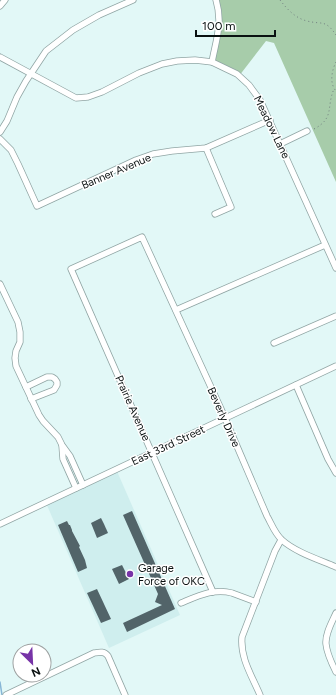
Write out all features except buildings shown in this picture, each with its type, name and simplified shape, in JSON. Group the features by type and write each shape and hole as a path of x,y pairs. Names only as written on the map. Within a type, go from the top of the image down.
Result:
{"street":[{"path":"0,6 5,0"},
{"path":"0,132 7,121 17,97 46,51 73,30 99,15 133,0"},
{"path":"212,62 219,28 219,12 216,0"},
{"name":"Meadow Lane","path":"0,57 76,98 88,97 102,92 139,73 162,64 177,61 195,60 212,62 237,74 249,85 260,100 336,268"},
{"name":"Banner Avenue","path":"0,140 11,150 37,206 136,160 153,154 206,148 270,120"},
{"path":"280,144 307,132"},
{"path":"206,148 231,207 215,214"},
{"name":"Beverly Drive","path":"72,270 142,237 225,418 267,516 281,540 305,554 336,567"},
{"path":"176,310 325,245"},
{"name":"Prairie Avenue","path":"72,270 213,592"},
{"path":"0,286 18,322 20,342 14,358 16,366 39,415 58,437 72,459 84,485"},
{"path":"0,301 6,298"},
{"path":"274,343 336,316"},
{"name":"East 33rd Street","path":"0,524 336,366"},
{"path":"26,387 47,377 55,379 57,382 54,390 31,399"},
{"path":"296,385 328,459 336,473"},
{"path":"62,445 63,459 76,488"},
{"path":"64,462 72,459"},
{"path":"260,695 244,658 242,637 275,551 281,540"},
{"path":"181,603 197,596 221,591 232,593 256,602"},
{"path":"336,613 328,633 326,643 331,662 336,672"},
{"path":"6,695 99,652 104,652 110,659 125,695"}],"path":[{"path":"280,0 294,15 306,21 324,23 330,27 336,35"},
{"path":"314,129 323,123 328,116 330,98 334,89 332,74 336,62"}],"shaded area":[{"path":"116,469 180,615 109,648 46,503"}],"green space":[{"path":"216,0 336,0 336,182 274,43 266,41 239,76 212,62 216,43"}],"waterway":[{"path":"0,682 2,695"}],"place":[{"name":"Garage Force of OKC","path":"130,574"}]}
